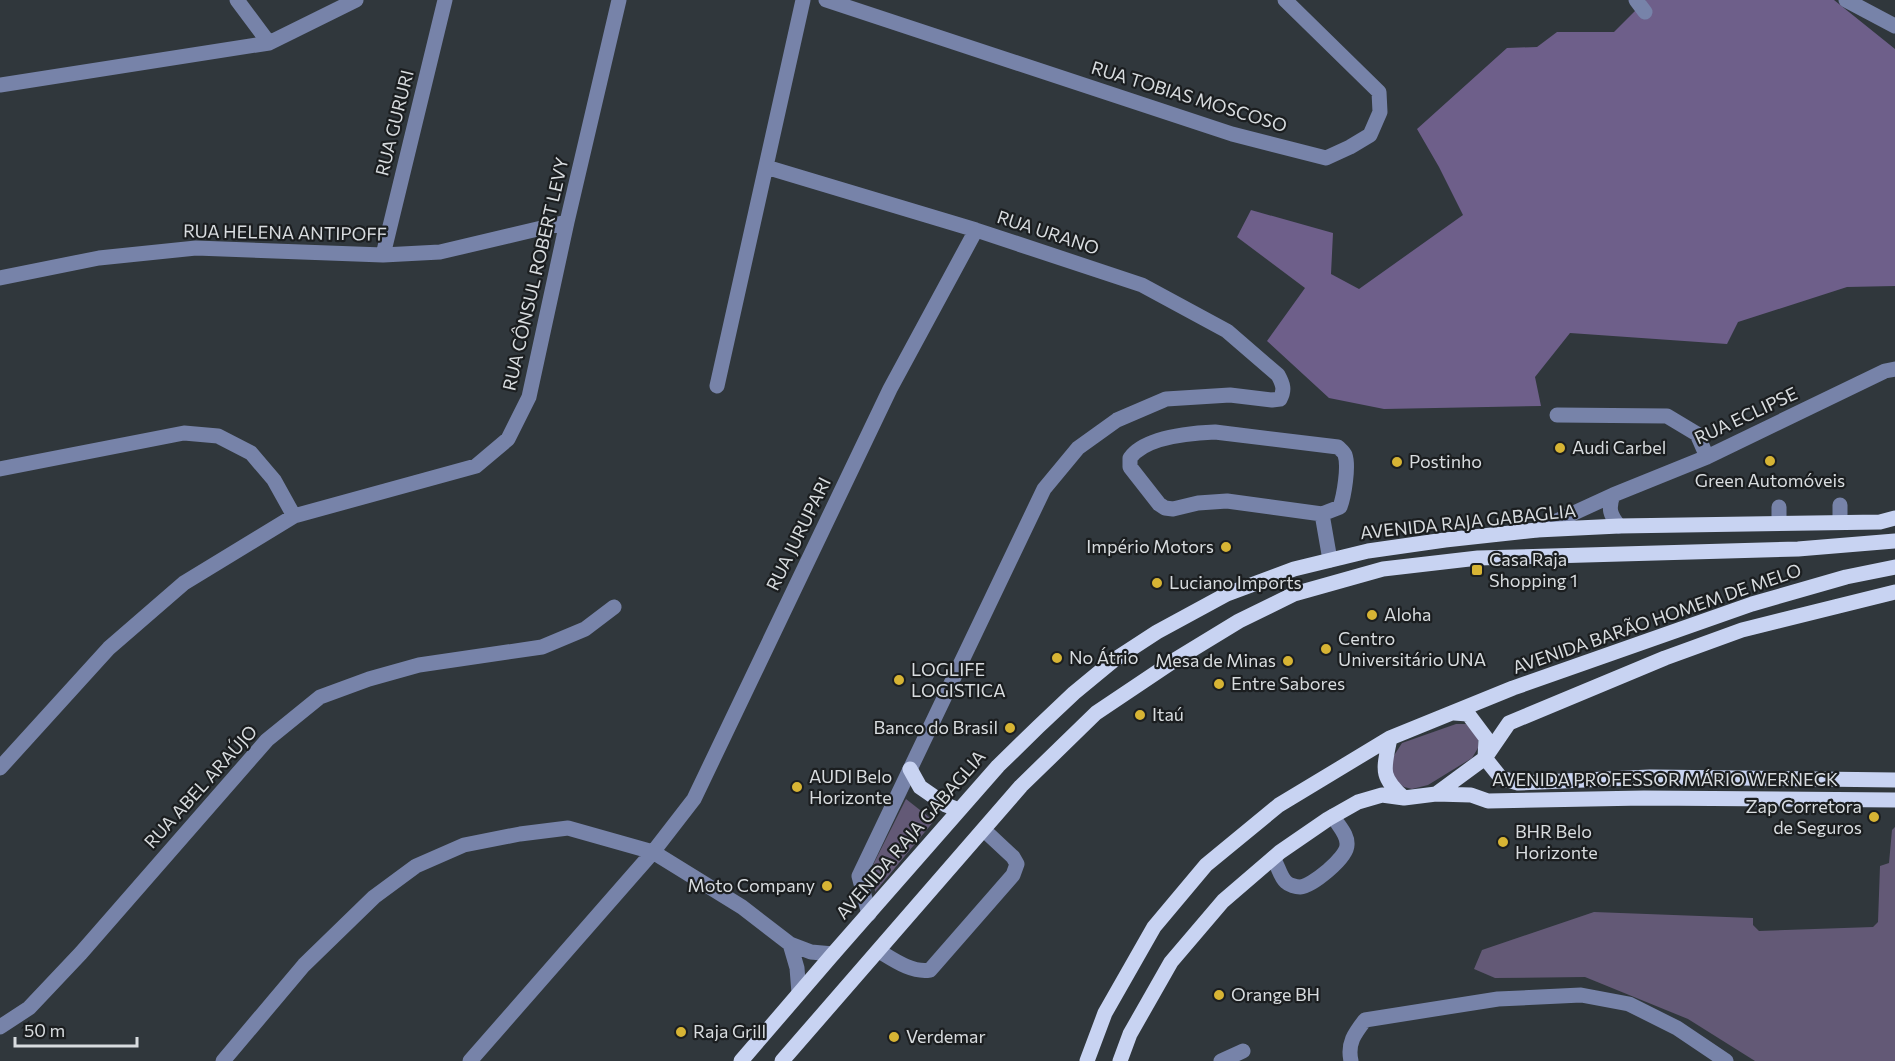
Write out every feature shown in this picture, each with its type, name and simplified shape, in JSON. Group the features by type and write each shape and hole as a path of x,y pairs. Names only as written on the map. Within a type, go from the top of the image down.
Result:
{"main road":[{"name":"AVENIDA RAJA GABAGLIA","path":"741,1061 998,766 1030,735 1074,693 1114,660 1157,632 1227,594 1294,569 1379,549 1537,530 1619,526 1880,522 1895,518"},
{"name":"AVENIDA RAJA GABAGLIA","path":"782,1061 1021,786 1096,713 1175,660 1239,621 1294,594 1383,569 1478,558 1798,549 1895,541"},
{"name":"AVENIDA BARÃO HOMEM DE MELO","path":"1087,1061 1105,1013 1154,927 1206,865 1280,805 1390,738 1514,688 1752,603 1846,577 1895,567"},
{"path":"1120,1061 1130,1034 1172,962 1223,901 1272,858 1333,816 1358,802 1382,795 1404,798 1436,794 1485,758 1509,723 1665,658 1742,630 1895,592"},
{"path":"1454,713 1468,714 1480,728 1486,738 1485,758"},
{"path":"1390,738 1385,775 1391,786 1404,798"},
{"name":"AVENIDA PROFESSOR MÁRIO WERNECK","path":"1485,758 1502,778 1518,783 1650,777 1895,780"},
{"path":"910,769 920,787 959,810"},
{"path":"1644,798 1655,794 1659,788 1660,780 1650,777"},
{"name":"AVENIDA PROFESSOR MÁRIO WERNECK","path":"1436,794 1471,795 1488,801 1644,798 1895,800"}],"street":[{"path":"237,0 269,43"},
{"path":"0,85 269,43 356,0"},
{"name":"RUA GURURI","path":"383,255 445,0"},
{"name":"RUA CÔNSUL ROBERT LEVY","path":"0,768 109,648 184,583 294,516 476,466 508,439 529,397 619,0"},
{"path":"717,386 803,0"},
{"name":"RUA TOBIAS MOSCOSO","path":"826,0 1232,134 1326,158 1370,135 1380,112 1379,92 1285,0"},
{"path":"1846,0 1895,26"},
{"name":"RUA URANO","path":"766,167 976,230 1142,285 1227,331 1278,375 1283,384 1280,399 1230,395 1166,399 1117,420 1078,448 1044,489 910,769"},
{"name":"RUA HELENA ANTIPOFF","path":"0,278 99,258 196,248 383,255 440,252 567,222"},
{"name":"RUA JURUPARI","path":"470,1061 653,852 694,799 890,389 976,230"},
{"name":"RUA ECLIPSE","path":"1537,530 1613,495 1707,457 1885,371 1895,369"},
{"path":"1557,415 1667,416 1697,434 1707,457"},
{"path":"1215,432 1338,447 1347,463 1343,499 1340,507 1322,514 1227,501 1198,503 1173,509 1165,508 1159,504 1130,467 1130,458 1133,453 1147,445 1194,433 1215,432"},
{"path":"0,469 184,433 218,436 250,453 274,480 294,516"},
{"path":"1613,495 1609,507 1611,516 1619,526"},
{"path":"1840,505 1840,522"},
{"path":"1779,507 1779,523"},
{"path":"1322,514 1330,560"},
{"name":"RUA ABEL ARAÚJO","path":"0,1027 29,1008 73,961 267,740 320,698 369,679 419,665 542,647 585,629 614,607"},
{"path":"869,914 859,876 910,769"},
{"path":"1272,858 1284,881 1290,885 1300,887 1320,878 1347,852 1346,835 1333,816"},
{"path":"223,1061 304,965 374,897 416,866 464,845 520,834 568,828 653,852 742,907 790,944 812,952 832,954"},
{"path":"879,951 918,971 930,970 1013,875 1017,864 1013,857 984,830"},
{"path":"790,944 797,968 799,993"},
{"path":"1351,1061 1349,1054 1352,1037 1365,1020 1498,999 1581,995 1629,1004 1677,1028 1726,1061"},
{"path":"1221,1061 1243,1051"}],"shaded area":[{"path":"1646,0 1834,0 1895,49 1895,286 1847,287 1738,322 1727,344 1570,333 1535,377 1541,406 1384,409 1329,398 1267,341 1305,288 1237,237 1251,210 1333,233 1331,274 1359,289 1463,215 1417,129 1507,48 1537,47 1557,32 1614,32"},
{"path":"1456,724 1466,724 1478,738 1478,748 1472,758 1428,785 1412,789 1399,783 1392,774 1393,757 1402,743"},
{"path":"906,799 934,821 875,892 873,865"},
{"path":"1895,827 1895,1061 1755,1061 1688,1019 1585,977 1495,978 1474,969 1482,950 1594,912 1753,918 1753,925 1759,931 1873,927 1878,922 1880,866 1889,863 1892,830"}],"place":[{"name":"Audi Carbel","path":"1560,448"},
{"name":"Green Automóveis","path":"1770,461"},
{"name":"Postinho","path":"1397,462"},
{"name":"Império Motors","path":"1226,547"},
{"name":"Casa Raja Shopping 1","path":"1477,570"},
{"name":"Luciano Imports","path":"1157,583"},
{"name":"Aloha","path":"1372,615"},
{"name":"Centro Universitário UNA","path":"1326,649"},
{"name":"No Átrio","path":"1057,658"},
{"name":"Mesa de Minas","path":"1288,661"},
{"name":"LOGLIFE LOGISTICA","path":"899,680"},
{"name":"Entre Sabores","path":"1219,684"},
{"name":"Itaú","path":"1140,715"},
{"name":"Banco do Brasil","path":"1010,728"},
{"name":"AUDI Belo Horizonte","path":"797,787"},
{"name":"Zap Corretora de Seguros","path":"1874,817"},
{"name":"BHR Belo Horizonte","path":"1503,842"},
{"name":"Moto Company","path":"827,886"},
{"name":"Orange BH","path":"1219,995"},
{"name":"Raja Grill","path":"681,1032"},
{"name":"Verdemar","path":"894,1037"}]}
